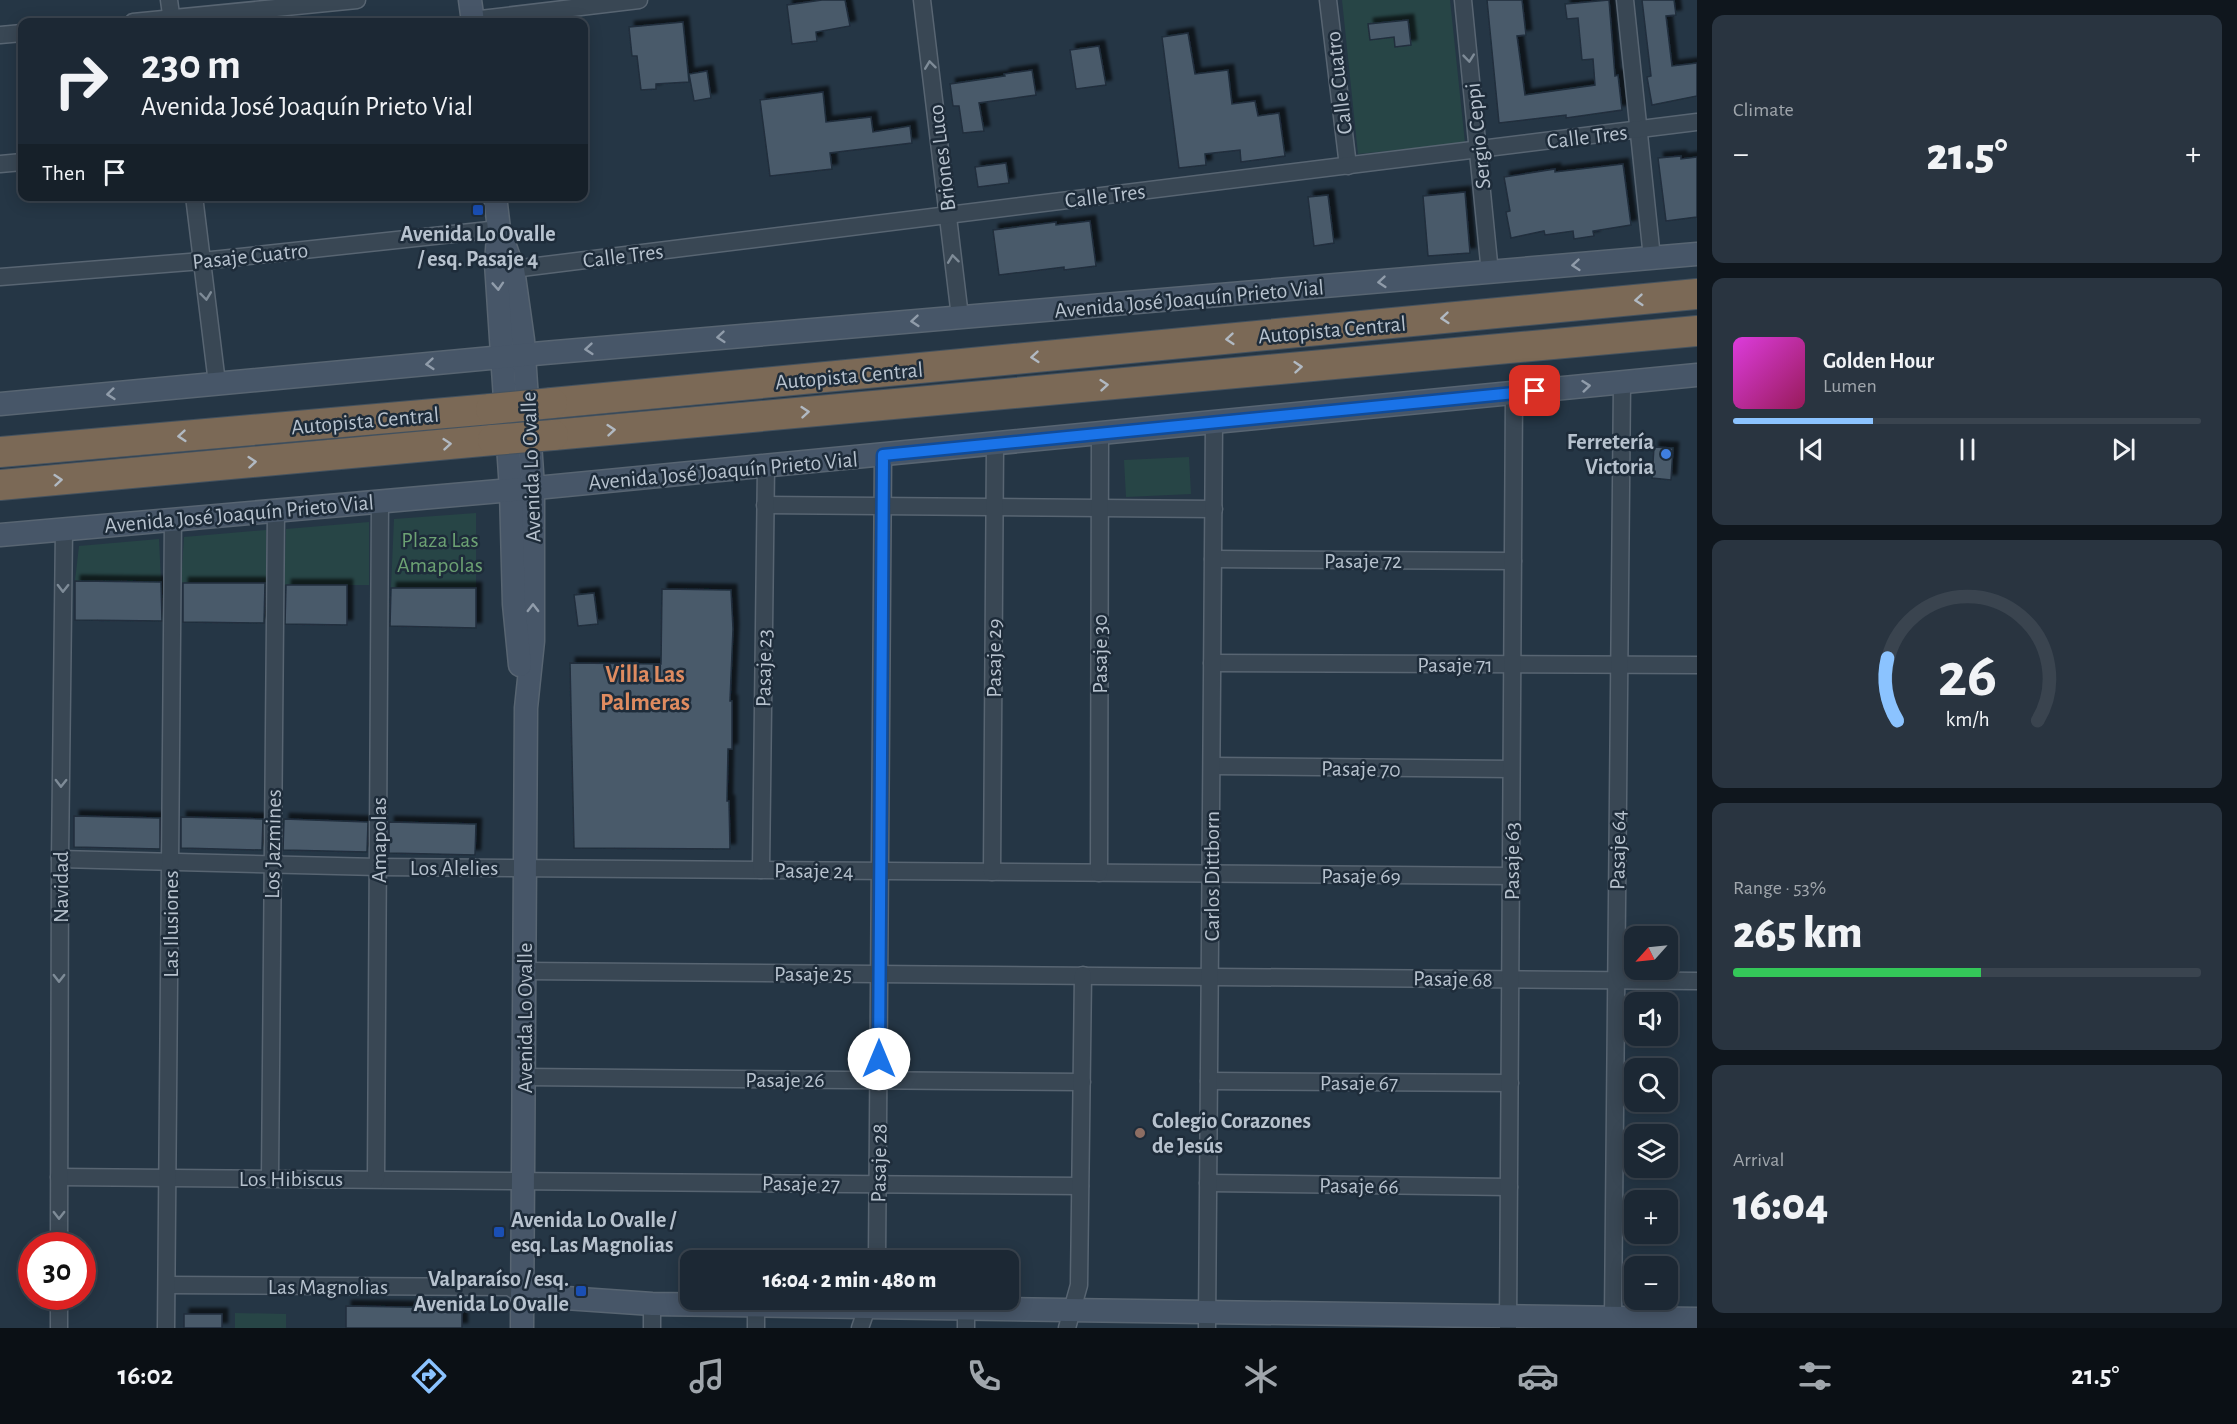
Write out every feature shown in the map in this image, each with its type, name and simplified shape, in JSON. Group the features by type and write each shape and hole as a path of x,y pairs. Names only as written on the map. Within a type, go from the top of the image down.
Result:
{"highway":[{"name":"Autopista Central","path":"0,452 491,409 1697,294"},
{"name":"Autopista Central","path":"0,485 1697,331"}],"main road":[{"name":"Avenida Lo Ovalle","path":"496,201 499,229 496,263 511,489 514,604 526,708"},
{"name":"Avenida Lo Ovalle","path":"499,229 513,269 525,355 533,488 533,640 526,708 522,1328"},
{"name":"Avenida José Joaquín Prieto Vial","path":"0,404 502,357 1697,254"},
{"name":"Avenida José Joaquín Prieto Vial","path":"0,535 995,445 1697,375"},
{"path":"522,1295 680,1304"},
{"path":"848,1310 966,1318 1508,1322 1613,1317 1697,1319"}],"street":[{"path":"169,0 171,18"},
{"path":"190,18 357,0"},
{"path":"472,14 639,0"},
{"name":"Briones Luco","path":"922,0 960,317"},
{"name":"Calle Cuatro","path":"1328,0 1348,166"},
{"name":"Sergio Ceppi","path":"1463,0 1490,273"},
{"path":"1625,0 1652,258"},
{"path":"0,35 18,33"},
{"name":"Calle Tres","path":"513,269 1697,123"},
{"path":"0,164 18,162"},
{"path":"195,201 217,383"},
{"name":"Pasaje Cuatro","path":"0,277 201,261 499,229"},
{"name":"Pasaje 64","path":"1613,1317 1622,383"},
{"name":"Pasaje 63","path":"1508,1322 1514,394"},
{"name":"Carlos Dittborn","path":"1207,1320 1215,423"},
{"name":"Pasaje 30","path":"1098,873 1100,434"},
{"name":"Pasaje 29","path":"992,872 995,445"},
{"name":"Pasaje 28","path":"877,1250 883,455"},
{"name":"Pasaje 23","path":"761,870 766,466"},
{"name":"Amapolas","path":"376,1179 380,500"},
{"name":"Avenida José Joaquín Prieto Vial","path":"765,505 1214,509"},
{"name":"Los Jazmines","path":"270,1178 276,510"},
{"name":"Las Ilusiones","path":"166,1328 173,519"},
{"name":"Navidad","path":"59,1232 63,529"},
{"name":"Pasaje 72","path":"1213,559 1513,561"},
{"name":"Pasaje 71","path":"1212,663 1697,665"},
{"name":"Pasaje 70","path":"1212,766 1511,769"},
{"name":"Los Alelies","path":"60,859 378,867 525,867"},
{"name":"Pasaje 24","path":"525,867 1211,874"},
{"name":"Pasaje 69","path":"1211,874 1511,876"},
{"name":"Pasaje 25","path":"524,971 1210,976"},
{"path":"1069,1319 1079,1285 1083,975"},
{"name":"Pasaje 68","path":"1210,976 1697,981"},
{"name":"Pasaje 26","path":"524,1077 1082,1082"},
{"name":"Pasaje 67","path":"1209,1081 1510,1083"},
{"name":"Los Hibiscus","path":"59,1177 523,1180"},
{"name":"Pasaje 27","path":"523,1180 1080,1186"},
{"name":"Pasaje 66","path":"1208,1183 1509,1187"},
{"name":"Las Magnolias","path":"166,1285 509,1287 522,1295"},
{"path":"652,1304 652,1328"},
{"path":"59,1310 59,1328"},
{"path":"756,1310 756,1328"}],"green space":[{"path":"1342,0 1450,0 1465,143 1358,154"},
{"path":"1189,457 1191,494 1126,497 1124,460"},
{"name":"Plaza Las Amapolas","path":"476,513 476,588 391,588 394,519"},
{"name":"Plaza Las Amapolas","path":"369,522 369,585 284,585 286,529"},
{"path":"266,530 266,583 181,583 184,537"},
{"path":"159,539 161,582 75,581 79,546"},
{"path":"235,1313 286,1314 286,1328 235,1328"}],"building":[{"path":"822,0 845,0 850,26 816,32 817,41 792,44 787,5"},
{"path":"1487,0 1522,0 1526,35 1517,36 1525,95 1595,85 1593,59 1582,60 1578,18 1567,19 1565,4 1609,0 1615,76 1618,75 1622,110 1566,118 1566,115 1499,123"},
{"path":"1642,0 1674,0 1676,15 1666,16 1672,66 1697,63 1697,96 1652,105 1647,77 1651,76"},
{"path":"1408,20 1411,45 1395,47 1394,37 1370,40 1368,24"},
{"path":"683,22 689,82 656,84 656,89 641,90 637,56 632,56 629,27"},
{"path":"1188,33 1195,74 1228,70 1232,104 1255,101 1258,116 1279,113 1285,156 1241,162 1240,150 1205,154 1206,165 1179,168 1162,37"},
{"path":"1099,46 1106,85 1076,89 1070,50"},
{"path":"1032,70 1036,95 979,103 984,131 963,133 959,106 953,106 950,84"},
{"path":"707,71 711,98 694,101 689,74"},
{"path":"823,92 826,122 871,117 873,132 910,126 912,143 830,153 832,169 770,176 760,100"},
{"path":"1681,156 1681,159 1697,157 1697,217 1666,221 1658,158"},
{"path":"1006,163 1009,183 978,187 975,167"},
{"path":"1623,164 1631,225 1593,231 1594,236 1574,239 1573,231 1545,235 1544,231 1511,238 1506,212 1510,211 1504,177 1555,169 1555,172"},
{"path":"1465,192 1470,253 1428,256 1423,196"},
{"path":"1328,195 1334,243 1314,246 1308,197"},
{"path":"1090,221 1096,266 1064,270 1064,267 999,275 993,230 1056,222 1056,225"},
{"path":"1654,447 1673,448 1671,480 1652,478"},
{"path":"75,581 161,582 162,621 75,620"},
{"path":"183,583 265,583 264,623 183,622"},
{"path":"286,585 347,585 347,625 285,624"},
{"path":"391,588 476,588 476,628 390,626"},
{"path":"662,589 731,590 732,749 728,749 727,801 729,801 730,849 574,848 570,663 661,664"},
{"path":"594,593 598,624 578,626 574,595"},
{"path":"74,816 160,818 160,849 74,847"},
{"path":"181,817 263,819 262,850 181,848"},
{"path":"284,819 368,822 367,852 283,850"},
{"path":"389,822 476,824 475,855 389,853"},
{"path":"346,1306 462,1308 462,1328 346,1328"},
{"path":"184,1314 222,1314 222,1328 184,1328"}],"place":[{"name":"Avenida Lo Ovalle / esq. Pasaje 4","path":"478,210"},
{"name":"Ferretería Victoria","path":"1666,454"},
{"name":"Colegio Corazones de Jesús","path":"1140,1133"},
{"name":"Avenida Lo Ovalle / esq. Las Magnolias","path":"499,1232"},
{"name":"Valparaíso / esq. Avenida Lo Ovalle","path":"581,1291"}],"district":[{"name":"Villa Las Palmeras","path":"645,688"}],"route":[{"path":"879,1059 883,455 1535,391"}]}
